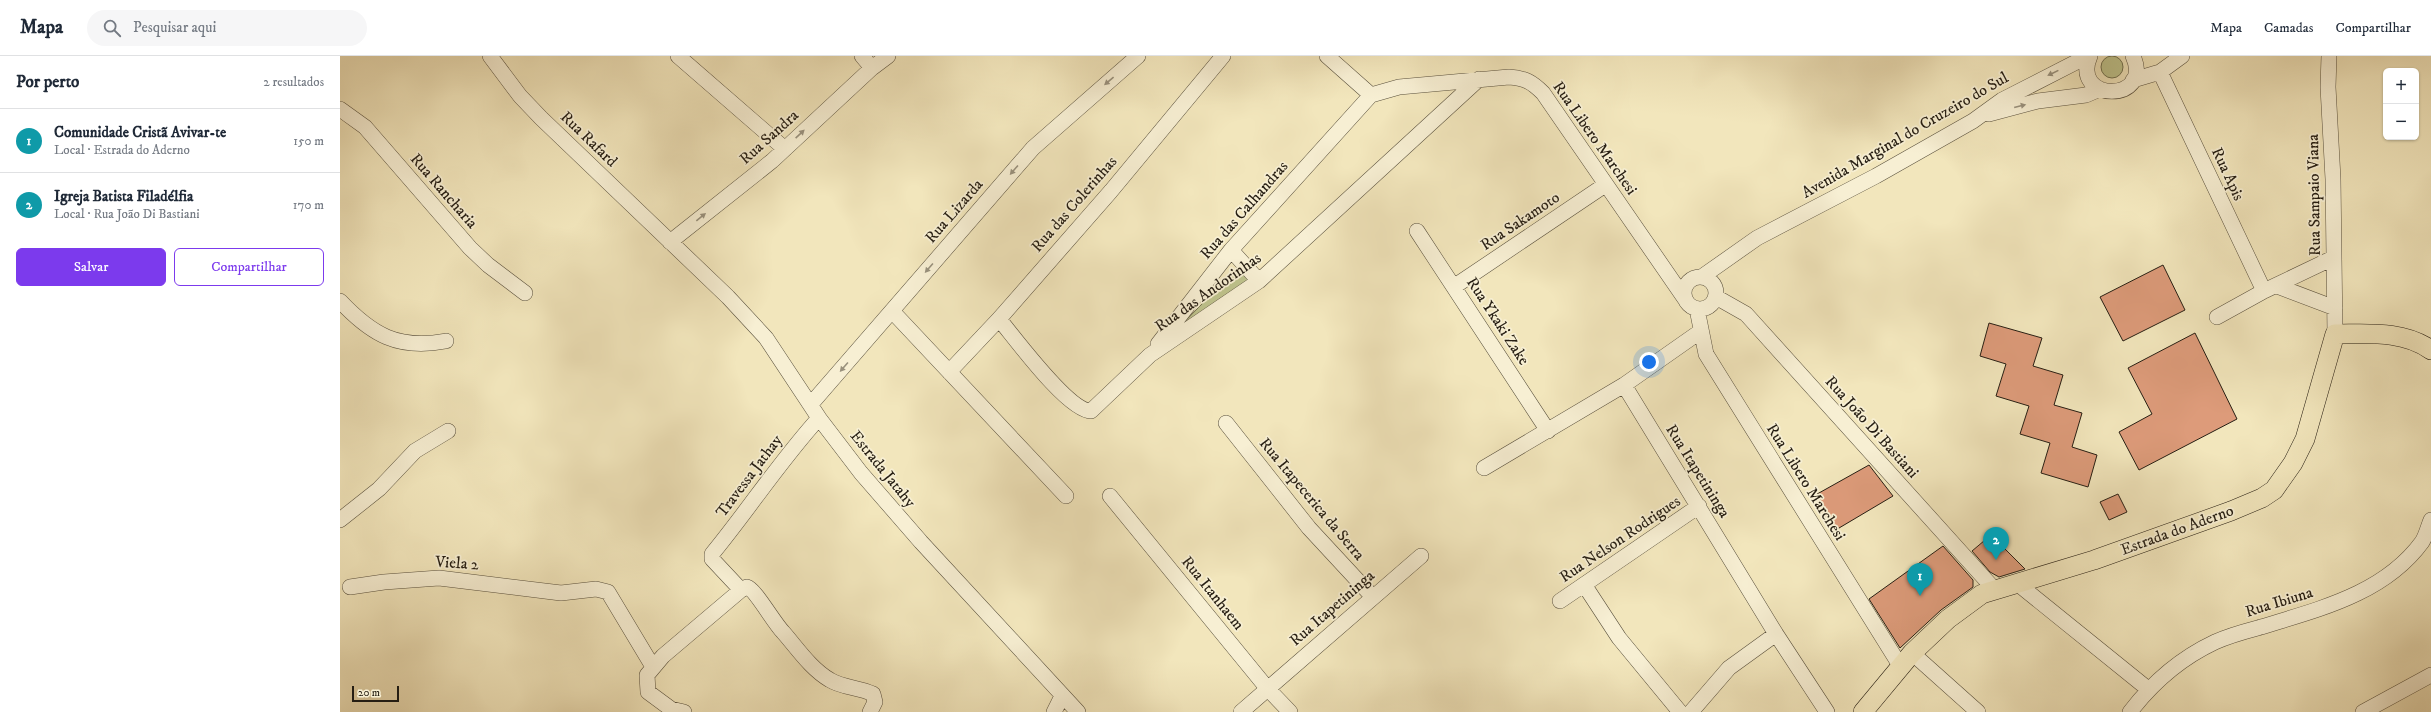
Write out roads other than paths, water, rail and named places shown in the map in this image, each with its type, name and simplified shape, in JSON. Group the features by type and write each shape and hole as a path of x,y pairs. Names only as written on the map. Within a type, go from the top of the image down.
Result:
{"main road":[{"name":"Estrada do Aderno","path":"1862,712 1907,660 1948,619 1982,594 1994,589 2018,584 2094,560 2231,511 2262,498 2274,490 2293,463 2305,439 2335,334"},
{"path":"2335,334 2396,335 2422,344 2431,350"}],"street":[{"name":"Rua Rafard","path":"490,56 520,96 541,118 670,242"},
{"path":"678,56 785,148"},
{"path":"862,56 872,68"},
{"name":"Rua Sandra","path":"670,242 785,148 872,68 888,56"},
{"name":"Rua Lizarda","path":"811,404 1033,148 1138,56"},
{"name":"Rua das Colerinhas","path":"949,372 999,319 1111,191 1223,56"},
{"path":"1327,56 1372,95"},
{"path":"2089,56 2087,70 2089,78 2100,89 2107,92 2122,90 2133,80 2142,79 2160,72 2182,56"},
{"name":"Avenida Marginal do Cruzeiro do Sul","path":"1703,276 1757,238 1876,176 1982,116 2002,100 2089,56"},
{"path":"2133,56 2136,64 2133,80"},
{"name":"Rua Sampaio Viana","path":"2329,56 2328,86 2333,179 2335,334"},
{"name":"Rua Apis","path":"2160,72 2270,288"},
{"name":"Rua Libero Marchesi","path":"1372,95 1400,87 1478,79 1521,77 1532,82 1543,93 1605,186 1685,299"},
{"name":"Rua das Andorinhas","path":"999,319 1064,396 1083,411 1091,411 1150,355 1259,281 1478,79"},
{"path":"1982,116 2038,101 2086,95 2100,89"},
{"name":"Rua das Calhandras","path":"1150,355 1231,250 1372,95"},
{"name":"Rua Rancharia","path":"340,109 365,127 470,248 525,293"},
{"name":"Rua Sakamoto","path":"1455,286 1605,186"},
{"name":"Rua Ykaki Zake","path":"1417,231 1455,286 1548,431"},
{"name":"Estrada Jatahy","path":"670,242 728,297 766,338 819,418 861,473 906,525 1078,712"},
{"path":"1231,250 1259,281"},
{"path":"2217,317 2270,288 2333,258"},
{"path":"1703,276 1716,286 1716,297 1711,306 1697,309 1685,299 1686,285 1693,278 1703,276"},
{"path":"2270,288 2334,308"},
{"name":"Rua João Di Bastiani","path":"1716,297 1746,314 1994,589"},
{"path":"340,301 360,322 388,338 415,344 446,341"},
{"name":"Rua Libero Marchesi","path":"1697,309 1706,354 1907,660 1978,712"},
{"path":"892,311 1066,496"},
{"path":"1484,468 1624,385 1701,331"},
{"name":"Rua Itapetininga","path":"1624,385 1776,634 1827,712"},
{"name":"Travessa Jathay","path":"741,590 712,559 712,554 749,508 784,458 819,418"},
{"name":"Rua Itapecerica da Serra","path":"1226,423 1309,528 1372,596"},
{"path":"340,520 379,490 416,451 448,431"},
{"name":"Rua Itanhaem","path":"1110,496 1267,688 1290,712"},
{"name":"Rua Nelson Rodrigues","path":"1560,602 1699,506"},
{"name":"Rua Ibiuna","path":"2130,712 2148,689 2162,675 2216,641 2317,611 2362,593 2398,567 2422,541 2431,520"},
{"name":"Rua Itapetininga","path":"1241,712 1372,596 1421,556"},
{"name":"Viela 2","path":"350,587 384,582 439,578 561,592 596,589 608,592 653,667"},
{"path":"2018,584 2148,689"},
{"path":"1585,586 1619,638 1680,712"},
{"path":"678,711 648,692 647,675 653,667 741,590 747,587 753,590 771,619 816,669 830,680 844,686 861,688 873,694 875,702 870,712"},
{"path":"1691,712 1729,668 1776,634"},
{"path":"2363,712 2431,675"},
{"path":"1054,712 1062,696"}],"place":[{"name":"Igreja Batista Filadélfia","path":"1996,560"},
{"name":"Comunidade Cristã Avivar-te","path":"1920,596"}]}
